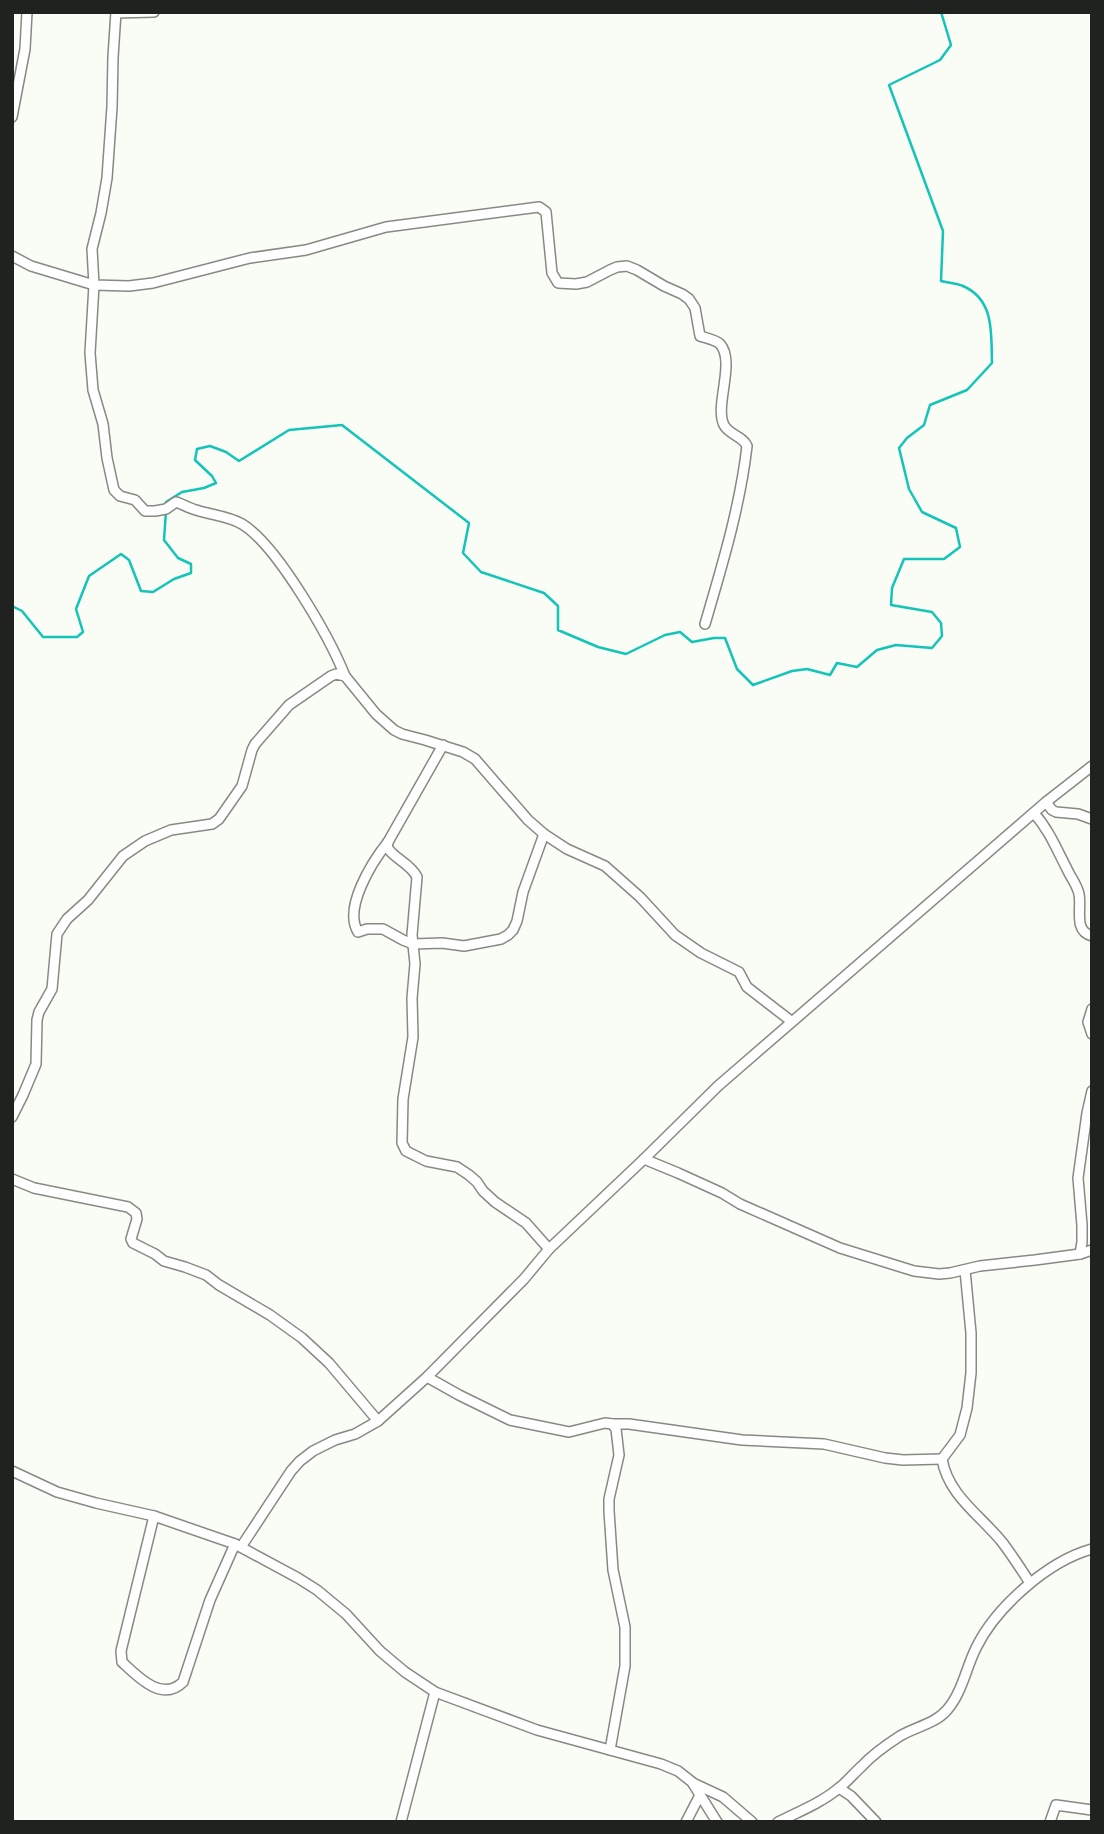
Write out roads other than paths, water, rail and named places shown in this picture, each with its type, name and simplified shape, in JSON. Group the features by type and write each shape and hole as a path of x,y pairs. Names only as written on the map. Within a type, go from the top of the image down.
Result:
{"street":[{"path":"12,117 25,49 27,12"},
{"path":"154,12 116,12 107,178 92,249 94,285 90,353 93,390 103,425 114,490 120,496 135,500 145,511 166,509 176,502 193,510 220,515 242,524 258,536 291,579 336,654 345,676 376,714 402,734 443,745 475,759 528,820 544,834 567,849 605,866 640,897 675,935 701,953 739,972 747,987 791,1021"},
{"path":"12,256 31,265 94,285 129,286 153,283 250,258 306,250 386,227 539,207 546,212 552,272 558,283 587,282 617,267 627,266 689,299 695,308 700,335 722,347 726,377 721,411 723,424 746,442 747,446 735,520 705,624"},
{"path":"12,1116 36,1064 37,1020 52,989 57,934 67,919 88,900 123,856 145,841 171,830 212,824 219,819 243,786 252,750 289,705 331,676 345,676"},
{"path":"443,745 388,842 374,860 358,895 353,919 358,932 383,929 413,944 442,943 464,946 501,939 513,930 523,892 544,834"},
{"path":"154,1516 121,1651 122,1662 145,1684 158,1689 173,1689 183,1682 210,1600 238,1546 300,1461 313,1451 355,1434 378,1421 427,1377 524,1279 549,1249 718,1086 1046,802 1092,766"},
{"path":"1046,802 1056,813 1078,814 1092,820"},
{"path":"1034,813 1077,887 1081,928 1084,933 1092,936"},
{"path":"388,842 388,850 406,863 417,877 413,916 413,1037 403,1099 402,1143 407,1151 426,1161 457,1167 469,1175 483,1191 526,1223 549,1249"},
{"path":"1092,1009 1088,1022 1092,1034"},
{"path":"1080,1254 1082,1225 1078,1178 1092,1091"},
{"path":"644,1159 841,1248 914,1271 939,1274 1092,1250"},
{"path":"12,1179 34,1188 128,1207 136,1213 137,1219 131,1238 133,1243 164,1261 206,1275 302,1338 329,1363 378,1421"},
{"path":"942,1458 960,1435 967,1408 971,1373 971,1333 965,1270"},
{"path":"427,1377 510,1420 569,1432 605,1423 629,1424 742,1440 824,1444 894,1459 942,1458"},
{"path":"610,1750 625,1666 625,1627 613,1570 609,1511 609,1499 619,1455 618,1435 612,1424"},
{"path":"942,1458 949,1482 1000,1541 1030,1583"},
{"path":"12,1471 57,1492 154,1516 238,1546 317,1590 346,1614 380,1651 435,1692 537,1730 678,1771 692,1782 723,1797 752,1822"},
{"path":"778,1822 839,1788 878,1752 902,1735 937,1719 948,1710 964,1679 976,1646 987,1629 1030,1583 1068,1559 1092,1549"},
{"path":"401,1822 435,1692"},
{"path":"692,1782 717,1822"},
{"path":"839,1788 851,1796 876,1822"},
{"path":"686,1822 700,1795"},
{"path":"1050,1822 1056,1805 1092,1810"}],"waterway":[{"path":"166,504 182,492 216,483 195,460 197,449 210,446 239,461 289,430 342,425 469,523 463,553 481,572 544,593 558,606 558,630 598,647 626,654 665,635 680,632 692,642 725,638 737,669 753,685 792,671 807,669 830,675 837,663 857,667 877,650 896,645 932,648 942,636 941,623 932,612 891,605 892,588 904,559 944,559 960,547 956,528 922,512 909,489 899,448 924,425 930,405 967,390 992,363 989,319 981,300 963,286 941,281 943,231 889,85 940,60 951,45 941,12"},
{"path":"12,606 22,611 43,637 77,637 83,632 76,609 89,576 121,554 129,560 141,591 153,592 174,579 191,573 191,564 178,558 164,540 166,511"}]}
